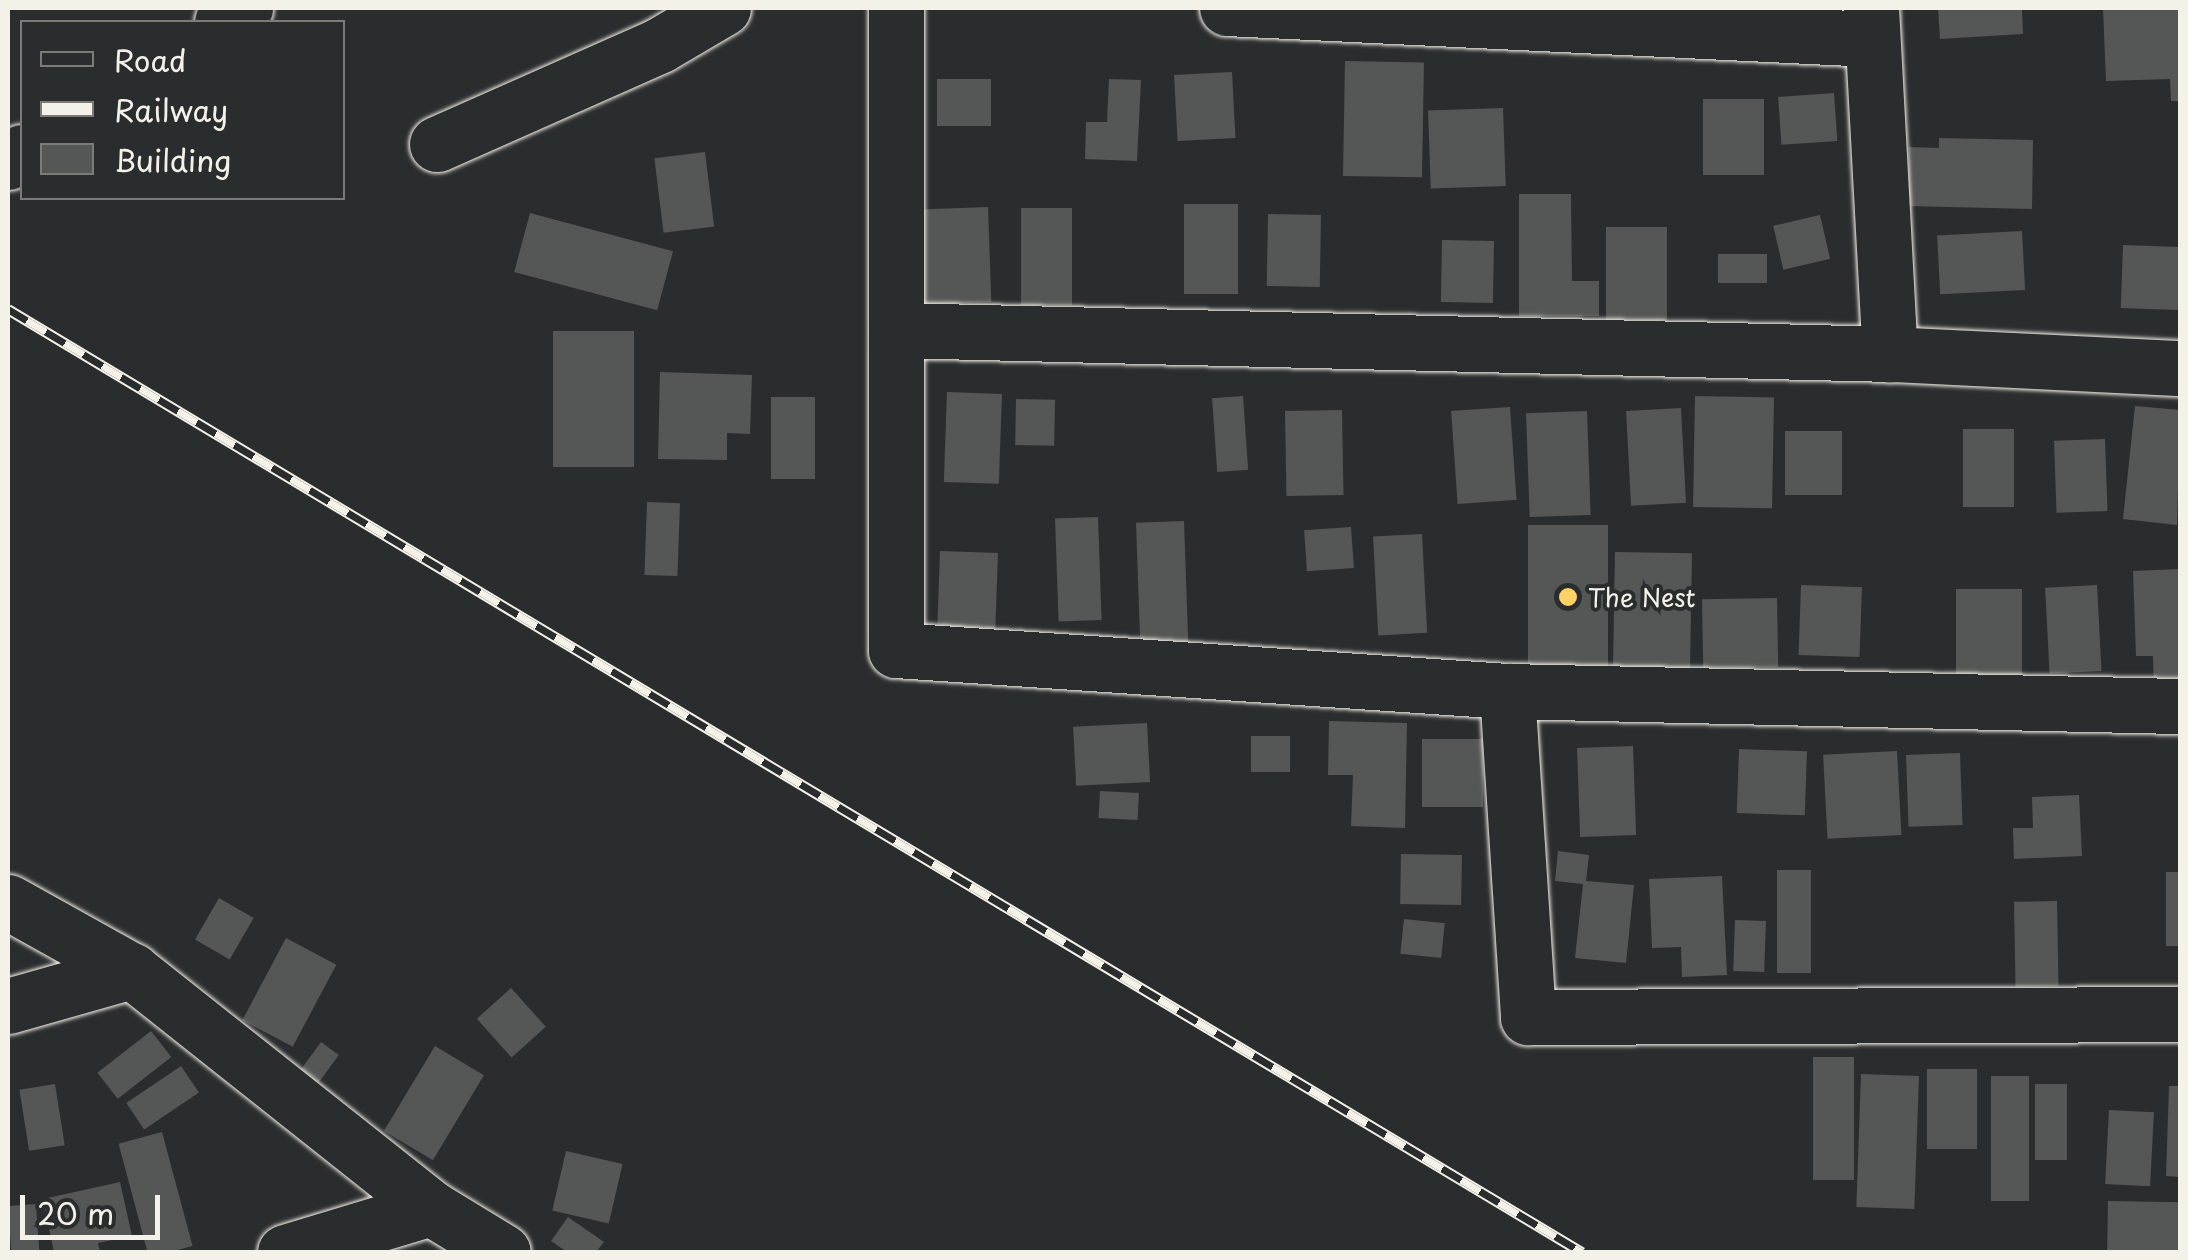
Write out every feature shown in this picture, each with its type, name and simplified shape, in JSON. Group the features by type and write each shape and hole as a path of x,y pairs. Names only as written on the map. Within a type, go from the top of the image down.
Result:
{"street":[{"path":"437,144 660,45 724,8"},
{"path":"896,8 896,650 1507,691 2180,706"},
{"path":"1227,8 1872,23 1890,354"},
{"path":"896,330 1890,354 2180,368"},
{"path":"1507,691 1528,1017 2180,1014"},
{"path":"8,902 132,971 431,1208 503,1252"},
{"path":"8,1006 132,971"},
{"path":"285,1252 431,1208"}],"building":[{"path":"1938,8 2022,8 2023,34 1940,39"},
{"path":"2103,8 2180,8 2180,101 2171,101 2170,79 2106,81"},
{"path":"1345,61 1424,62 1422,177 1343,176"},
{"path":"1232,72 1235,138 1178,141 1174,75"},
{"path":"937,79 991,79 991,126 937,126"},
{"path":"1109,79 1141,80 1137,161 1085,159 1086,122 1107,122"},
{"path":"1834,93 1837,141 1781,145 1778,97"},
{"path":"1703,99 1764,99 1764,175 1703,175"},
{"path":"1503,108 1506,186 1431,189 1428,111"},
{"path":"1939,138 2033,140 2032,209 1908,206 1909,147 1939,148"},
{"path":"705,152 714,226 664,233 654,158"},
{"path":"1519,194 1571,194 1572,281 1599,281 1599,316 1519,316"},
{"path":"1184,204 1238,204 1238,294 1184,294"},
{"path":"988,207 991,302 922,304 919,209"},
{"path":"1021,208 1072,208 1072,305 1021,305"},
{"path":"530,213 673,251 657,310 514,272"},
{"path":"1268,214 1321,215 1320,287 1267,286"},
{"path":"1820,215 1830,259 1783,270 1773,226"},
{"path":"1606,227 1667,227 1667,320 1606,320"},
{"path":"2022,231 2025,290 1940,294 1937,235"},
{"path":"1442,240 1494,241 1493,303 1441,302"},
{"path":"2123,245 2180,247 2178,310 2121,308"},
{"path":"1718,254 1767,254 1767,283 1718,283"},
{"path":"553,331 634,331 634,467 553,467"},
{"path":"660,372 752,375 750,434 727,433 727,460 658,459"},
{"path":"947,392 1002,394 999,484 944,482"},
{"path":"1243,396 1248,470 1217,472 1212,398"},
{"path":"1695,396 1774,397 1772,508 1693,507"},
{"path":"771,397 815,397 815,479 771,479"},
{"path":"1016,399 1055,400 1054,446 1015,445"},
{"path":"2135,406 2180,410 2177,525 2123,519"},
{"path":"1510,407 1516,500 1458,504 1451,411"},
{"path":"1681,408 1686,503 1631,506 1626,411"},
{"path":"1342,410 1343,495 1286,496 1285,411"},
{"path":"1587,411 1591,515 1530,517 1526,413"},
{"path":"1963,429 2014,429 2014,507 1963,507"},
{"path":"1785,431 1842,431 1842,495 1785,495"},
{"path":"2105,439 2108,511 2057,513 2054,441"},
{"path":"647,502 680,503 677,576 644,575"},
{"path":"1098,517 1102,620 1059,621 1055,519"},
{"path":"1184,521 1189,650 1141,652 1136,523"},
{"name":"The Nest","path":"1528,525 1608,525 1608,668 1528,668"},
{"path":"1351,527 1354,568 1307,571 1304,530"},
{"path":"1422,534 1427,633 1378,635 1373,537"},
{"path":"940,551 998,553 995,651 937,649"},
{"path":"1615,552 1692,553 1690,670 1613,669"},
{"path":"2180,569 2180,690 2154,691 2153,656 2136,656 2133,571"},
{"path":"1801,585 1862,587 1860,657 1799,655"},
{"path":"2097,585 2102,671 2050,674 2045,588"},
{"path":"1956,589 2022,589 2022,688 1956,688"},
{"path":"1777,598 1778,667 1703,668 1702,599"},
{"path":"1329,721 1407,723 1405,828 1351,826 1353,775 1328,775"},
{"path":"1147,723 1150,782 1076,786 1073,727"},
{"path":"1251,736 1290,736 1290,772 1251,772"},
{"path":"1422,739 1483,739 1483,807 1422,807"},
{"path":"1633,746 1636,835 1580,837 1577,748"},
{"path":"1739,749 1807,751 1805,815 1737,813"},
{"path":"1897,751 1901,835 1827,839 1823,755"},
{"path":"1960,753 1963,825 1909,827 1906,755"},
{"path":"1100,791 1139,793 1138,820 1099,818"},
{"path":"2079,795 2082,856 2014,859 2013,828 2033,828 2032,797"},
{"path":"1558,851 1589,855 1586,881 1634,885 1626,963 1575,958 1583,884 1555,881"},
{"path":"1401,854 1462,855 1461,905 1400,904"},
{"path":"1777,870 1811,870 1811,973 1777,973"},
{"path":"2166,872 2180,872 2180,946 2166,946"},
{"path":"1722,876 1727,975 1682,977 1681,947 1652,948 1649,879"},
{"path":"219,898 254,918 230,960 195,940"},
{"path":"2057,901 2058,986 2015,987 2014,902"},
{"path":"1404,919 1445,923 1441,958 1400,954"},
{"path":"1735,920 1766,921 1764,972 1733,971"},
{"path":"286,938 336,965 293,1047 242,1020"},
{"path":"511,988 546,1027 512,1057 477,1019"},
{"path":"151,1031 171,1057 118,1099 97,1073"},
{"path":"321,1042 339,1055 318,1084 300,1071"},
{"path":"435,1046 484,1075 433,1160 384,1131"},
{"path":"1813,1057 1854,1057 1854,1180 1813,1180"},
{"path":"181,1066 199,1093 144,1129 126,1103"},
{"path":"1927,1069 1977,1069 1977,1149 1927,1149"},
{"path":"1861,1074 1919,1076 1914,1209 1856,1207"},
{"path":"1991,1076 2029,1076 2029,1201 1991,1201"},
{"path":"55,1084 65,1145 29,1151 19,1090"},
{"path":"2035,1084 2067,1084 2067,1160 2035,1160"},
{"path":"2169,1086 2180,1086 2180,1177 2166,1176"},
{"path":"2109,1110 2154,1112 2150,1186 2105,1184"},
{"path":"162,1132 193,1246 148,1252 119,1144"},
{"path":"566,1151 623,1164 609,1223 552,1210"},
{"path":"120,1182 132,1236 98,1243 100,1252 54,1252 43,1199"},
{"path":"2108,1201 2180,1202 2179,1252 2107,1252"},
{"path":"36,1204 39,1252 11,1252 8,1206"},
{"path":"568,1217 604,1242 596,1252 567,1252 551,1241"}],"railway":[{"path":"8,309 1582,1252"}],"place":[{"name":"The Nest","path":"1568,597"}]}
